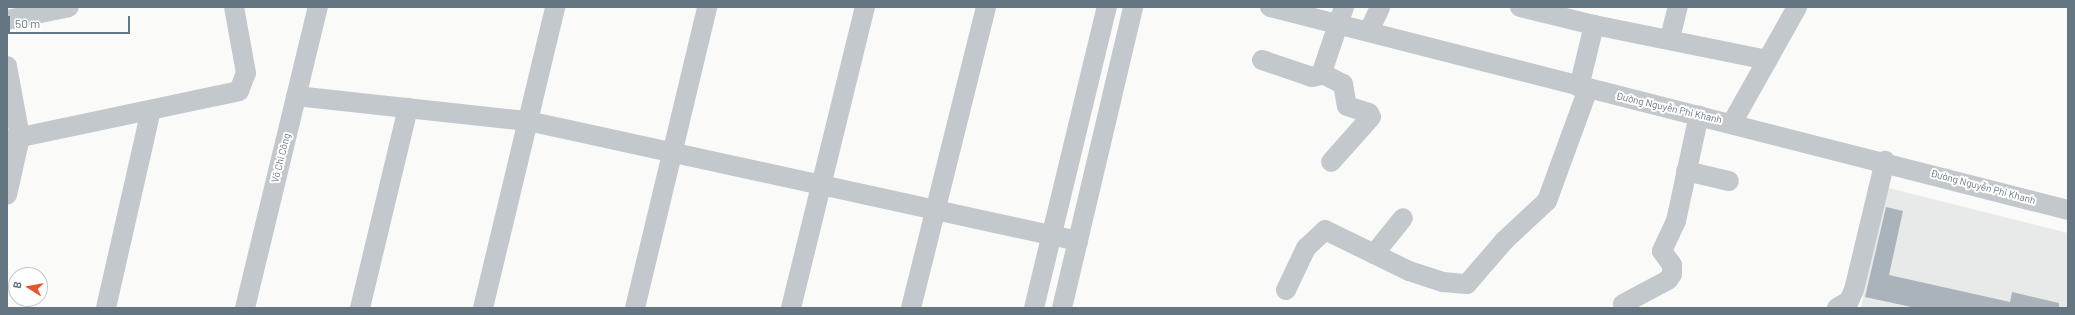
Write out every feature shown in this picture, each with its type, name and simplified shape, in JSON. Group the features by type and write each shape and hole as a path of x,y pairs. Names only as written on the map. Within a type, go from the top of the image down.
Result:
{"street":[{"path":"7,20 69,7"},
{"path":"13,139 233,94 243,86 246,72 234,7"},
{"name":"Võ Chí Công","path":"244,308 318,7"},
{"path":"483,308 555,7"},
{"path":"635,308 707,7"},
{"path":"791,308 865,7"},
{"path":"911,308 986,7"},
{"path":"1034,308 1107,7"},
{"path":"1062,308 1133,7"},
{"name":"Đường Nguyễn Phi Khanh","path":"1270,7 1341,15 1369,31 1584,88 1732,122 2068,210"},
{"path":"1369,31 1380,7"},
{"path":"1520,7 1594,25 1670,38 1767,60"},
{"path":"1670,38 1678,7"},
{"path":"1732,122 1797,7"},
{"path":"1323,74 1341,15"},
{"path":"1286,290 1306,248 1322,231 1330,231 1374,254 1429,278 1455,284 1471,282 1505,240 1547,201 1584,88 1594,25"},
{"path":"1262,60 1312,77 1323,74 1343,84 1347,106 1369,113 1371,117 1331,162"},
{"path":"7,66 13,139 7,195"},
{"path":"296,96 528,120 1051,233 1078,241"},
{"path":"360,308 408,108"},
{"path":"106,308 151,110"},
{"path":"1623,304 1670,277 1672,266 1662,251 1676,221 1698,115"},
{"path":"1837,308 1849,301 1854,290 1884,161"},
{"path":"1686,171 1729,181"},
{"path":"1374,254 1403,218"}],"shaded area":[{"path":"1885,187 2068,233 2068,308 1861,308"}],"building":[{"path":"1886,207 1903,211 1889,275 2010,302 2012,292 2059,303 2059,308 1916,308 1865,297"}]}
